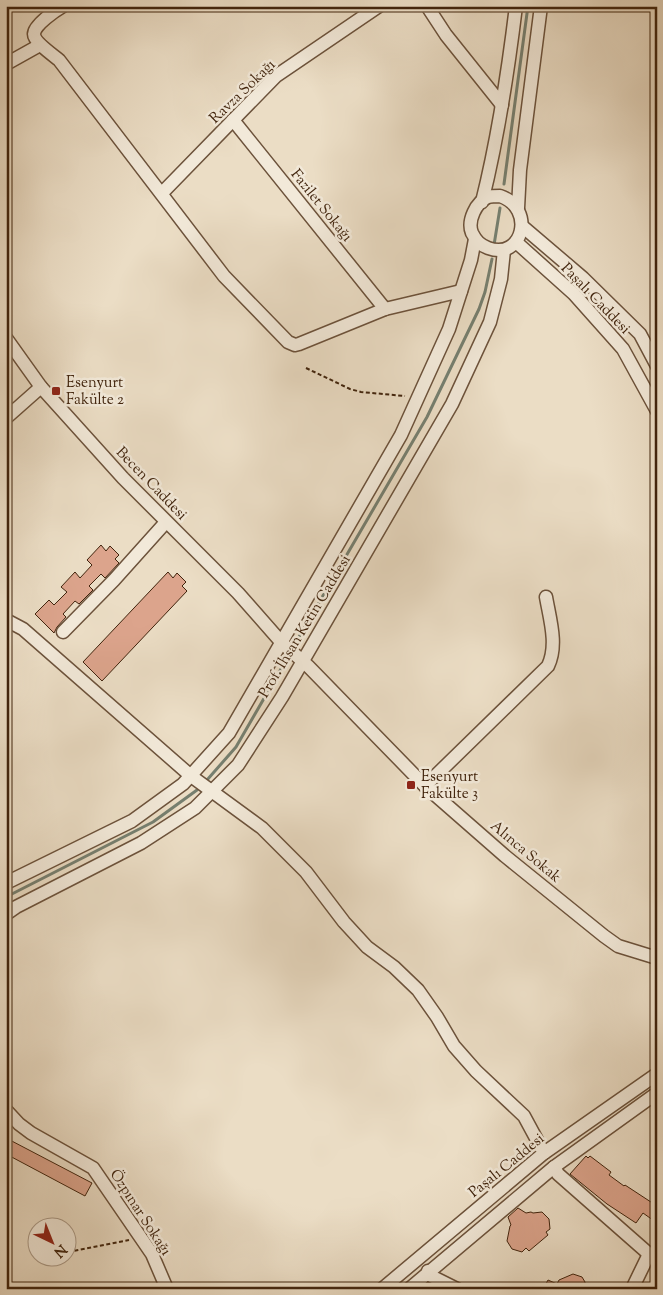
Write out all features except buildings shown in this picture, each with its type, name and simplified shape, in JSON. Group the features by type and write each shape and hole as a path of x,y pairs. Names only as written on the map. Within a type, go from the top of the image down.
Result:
{"street":[{"path":"63,6 50,15 34,32 34,36 40,45 59,60 224,276 292,344 299,344 385,309 461,292"},
{"name":"Ravza Sokağı","path":"162,194 276,76 379,6"},
{"path":"427,6 446,35 502,105"},
{"path":"482,202 493,159 516,6"},
{"path":"518,208 508,199 500,196 489,197 482,202 475,208 471,219 471,230 475,239 482,246 496,251 504,250 516,242 522,226 518,208 520,170 541,6"},
{"path":"6,64 40,45"},
{"name":"Fazilet Sokağı","path":"233,120 385,309"},
{"name":"Paşalı Caddesi","path":"522,226 583,278 640,334 657,366"},
{"name":"Prof. İhsan Ketin Caddesi","path":"6,883 132,821 184,784 229,733 401,435 449,329 471,260 475,239"},
{"name":"Paşalı Caddesi","path":"516,242 574,294 622,349 657,411"},
{"name":"Prof. İhsan Ketin Caddesi","path":"6,914 16,907 141,843 195,808 238,765 303,661 452,404 490,322 502,279 504,250"},
{"name":"Becen Caddesi","path":"6,338 41,387 123,478 238,593 282,643 303,661"},
{"path":"6,418 41,387"},
{"path":"63,632 114,580 166,522"},
{"path":"425,786 548,666 554,648 546,597"},
{"path":"6,620 23,629 190,776 262,828 306,872 344,922 367,947 394,967 418,990 454,1046 476,1071 524,1116 544,1153"},
{"name":"Alınca Sokak","path":"303,661 425,786 513,862 618,946 657,958"},
{"name":"Paşalı Caddesi","path":"382,1289 544,1153 657,1074"},
{"path":"412,1288 428,1271 657,1093"},
{"name":"Özpınar Sokağı","path":"6,1110 19,1124 93,1168 152,1254 167,1289"},
{"path":"556,1171 653,1255 632,1289"},
{"path":"428,1271 431,1276 457,1289"}],"path":[{"path":"306,368 356,390 418,397"},
{"path":"78,1250 141,1237"}],"waterway":[{"path":"504,184 528,6"},
{"path":"494,245 500,208"},
{"path":"296,642 427,417 479,309 485,292 492,259"},
{"path":"207,780 236,747 285,662"},
{"path":"6,897 153,822 197,790"}],"place":[{"name":"Esenyurt Fakülte 2","path":"56,391"},
{"name":"Esenyurt Fakülte 3","path":"411,785"}]}
